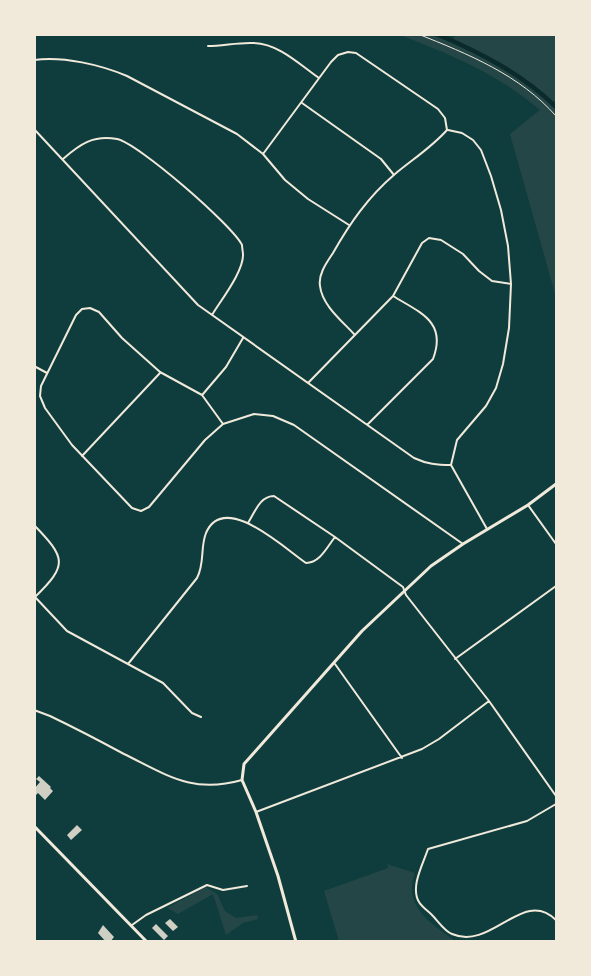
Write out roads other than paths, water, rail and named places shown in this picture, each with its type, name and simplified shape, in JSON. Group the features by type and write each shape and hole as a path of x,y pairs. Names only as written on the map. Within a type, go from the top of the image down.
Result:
{"main road":[{"path":"296,942 278,876 256,812 242,780 244,764 363,631 431,566 528,505 556,484"},
{"path":"34,826 147,942"}],"street":[{"path":"208,46 254,42 269,45 283,52 319,78"},
{"path":"263,154 331,62 338,55 348,52 356,53 438,109 445,118 447,130"},
{"path":"34,60 84,62 109,68 128,76 237,134 263,154 285,180 308,199 349,225"},
{"path":"302,102 381,159 394,175"},
{"path":"34,129 198,305 414,458 425,463 451,465"},
{"path":"354,334 330,307 320,286 320,276 349,225 368,200 447,130"},
{"path":"447,130 462,133 473,140 481,150 501,210 508,246 511,284 509,328 503,364 496,388 486,406 457,440 451,465 487,529"},
{"path":"63,160 80,144 91,140 118,139 135,148 179,181 225,226 242,245 242,266 212,315"},
{"path":"308,383 393,296 422,243 429,238 441,240 463,254 492,281 511,284"},
{"path":"368,424 433,359 438,346 437,332 430,321 420,312 393,296"},
{"path":"223,424 202,395 160,372 122,338 99,312 90,308 82,309 76,315 41,386 40,396 45,408 82,456 132,508 141,511 149,507 205,440 223,424 254,414 273,417 294,425 463,544"},
{"path":"202,395 226,367 243,338"},
{"path":"34,366 47,373"},
{"path":"82,456 160,372"},
{"path":"248,523 263,500 268,496 274,496 399,583 489,701 556,796"},
{"path":"528,505 556,544"},
{"path":"128,663 197,578 202,570 204,540 211,526 225,517 233,517 248,523 306,563 313,563 318,559 335,537"},
{"path":"34,525 53,544 59,558 58,570 54,579 34,597 67,631 164,683 192,713 201,717"},
{"path":"455,659 556,586"},
{"path":"335,664 402,758"},
{"path":"256,812 402,758 439,739 489,701"},
{"path":"34,710 52,716 166,777 212,786 242,780"},
{"path":"556,804 527,821 428,849 416,891 419,902 450,934 466,938 481,936 525,912 536,909 548,912 556,920"},
{"path":"132,926 146,915 207,885 223,890 247,886"}],"waterway":[{"path":"437,34 515,74 556,107"}]}
